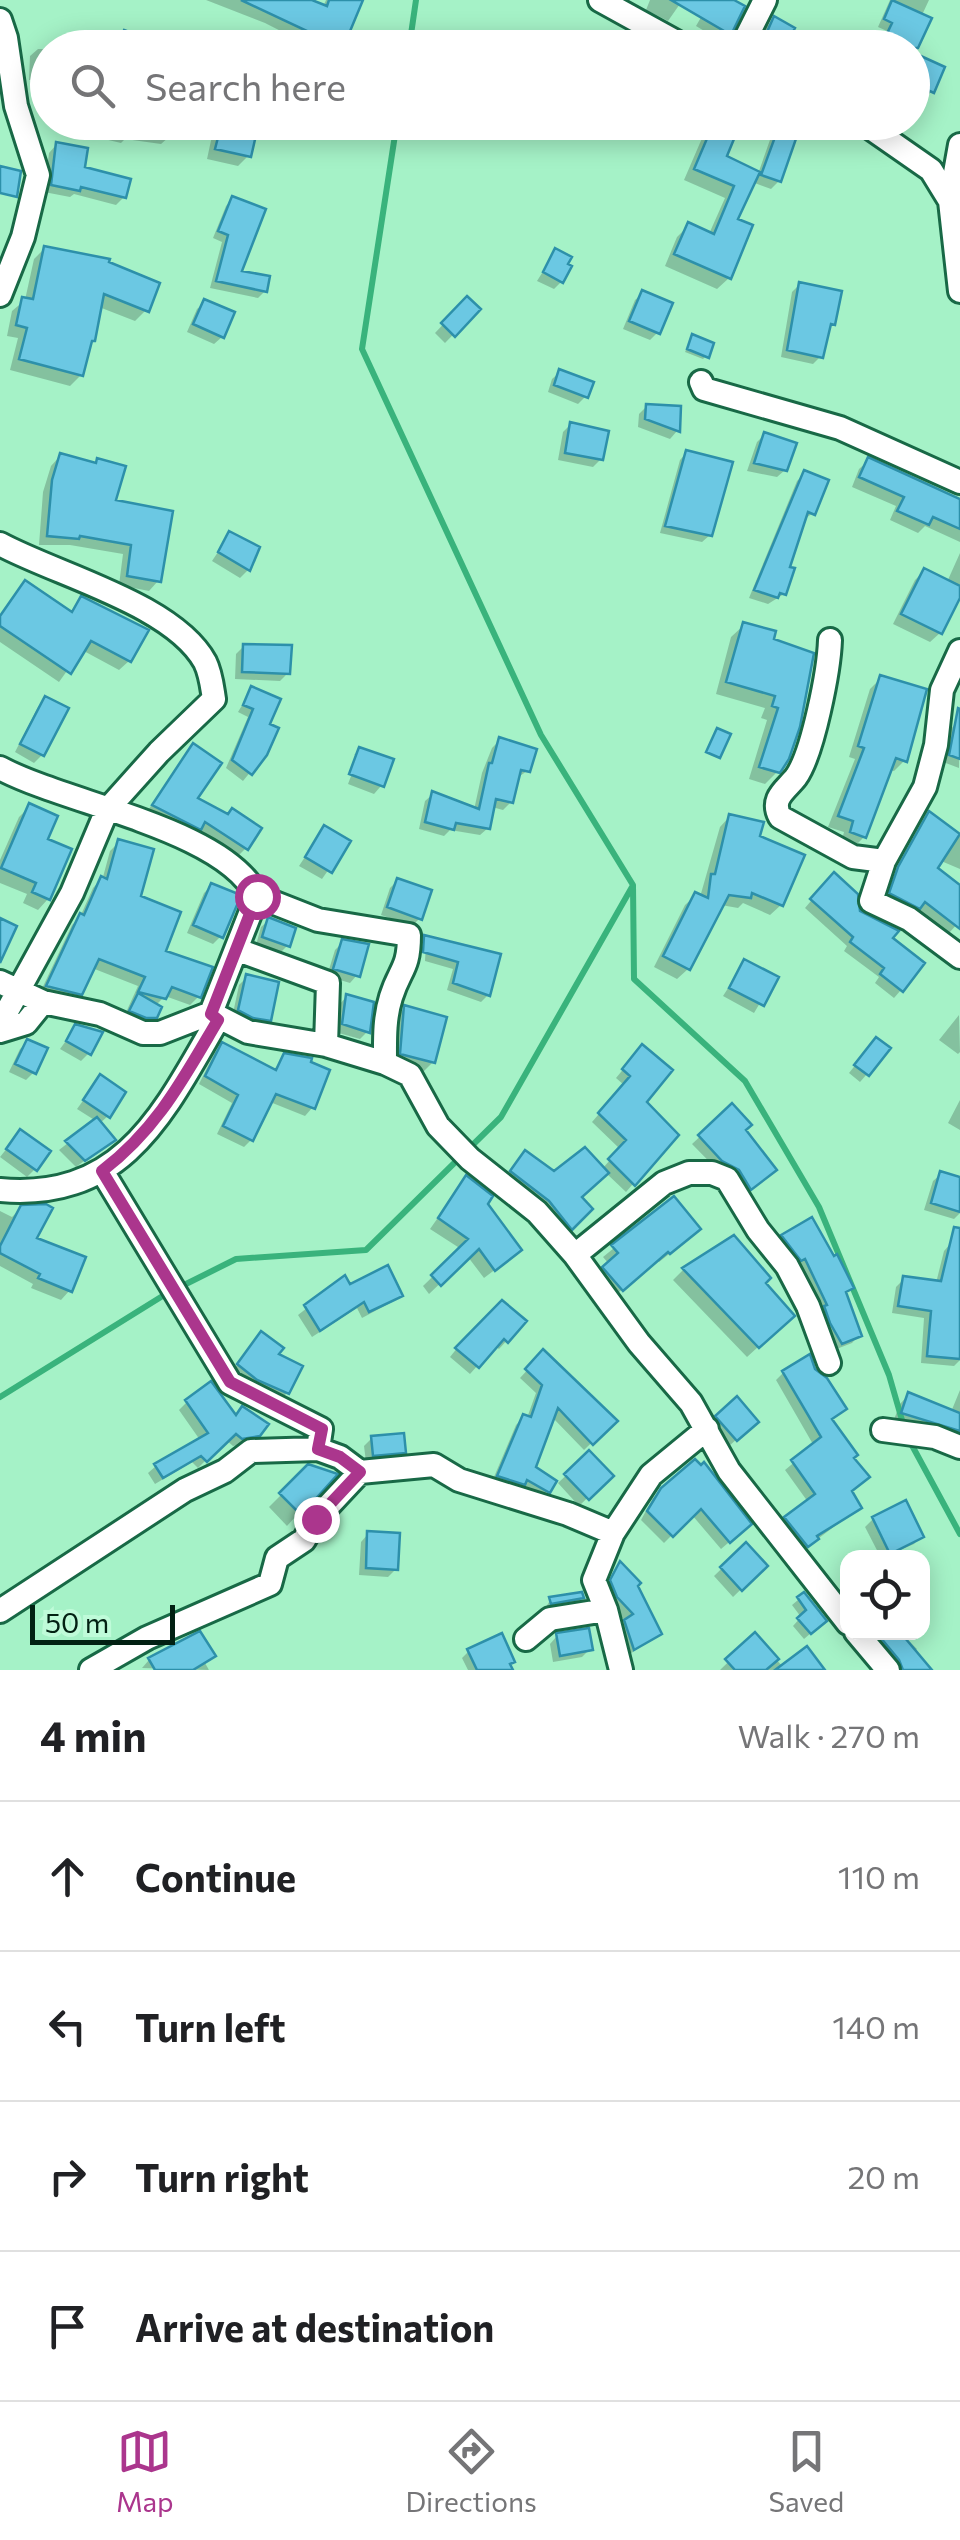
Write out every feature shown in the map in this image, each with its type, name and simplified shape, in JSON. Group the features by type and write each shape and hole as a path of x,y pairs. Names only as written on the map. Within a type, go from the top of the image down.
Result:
{"street":[{"path":"600,0 654,30"},
{"path":"750,30 765,0"},
{"path":"0,20 6,38 8,107 38,174 23,237 3,280"},
{"path":"888,140 931,170 950,201"},
{"path":"960,146 950,201 960,292"},
{"path":"701,382 704,389 840,428 960,482"},
{"path":"0,544 90,583 188,639 210,672 214,700 159,752 107,810 72,893 10,986 0,1027 26,1024 43,1002"},
{"path":"830,640 828,665 807,750 776,809 780,816 852,857 884,862"},
{"path":"960,651 942,690 950,710 925,787 884,862 871,901 909,919 960,957"},
{"path":"0,768 154,825 209,850 236,866 257,896 318,920 409,935 409,962 391,995 384,1029 385,1063"},
{"path":"0,1190 57,1190 102,1171 132,1148 173,1096 214,1016 257,896"},
{"path":"238,950 328,984 326,1046"},
{"path":"10,986 43,1002 100,1014 143,1033 214,1016 248,1032 326,1046 385,1063 410,1075 438,1126 470,1158 537,1212 575,1256 640,1343 691,1402 729,1471 840,1613"},
{"path":"102,1171 230,1382 322,1429 318,1449"},
{"path":"575,1256 664,1183 689,1172 712,1173 727,1179 758,1230 787,1266 830,1363"},
{"path":"621,1670 594,1580 613,1533 651,1476 707,1430"},
{"path":"883,1430 935,1438 960,1447"},
{"path":"0,1612 185,1490 225,1471 250,1450 318,1449 340,1457 360,1472"},
{"path":"91,1670 147,1638 270,1584 277,1558 304,1540 316,1519 360,1472 434,1465 459,1480 568,1514 613,1533"},
{"path":"526,1638 550,1619 606,1610"},
{"path":"863,1640 888,1670"}],"building":[{"path":"241,0 312,0 327,6 329,0 363,0 350,30 305,30"},
{"path":"671,0 734,0 745,6 733,30 722,30"},
{"path":"892,0 932,18 926,30 889,30 892,23 884,19"},
{"path":"774,16 795,28 794,30 768,30"},
{"path":"930,60 945,67 934,93 930,91"},
{"path":"217,140 255,140 251,157 215,149"},
{"path":"706,140 734,140 727,156 760,172 738,219 753,225 731,279 674,254 688,222 714,234 734,186 694,169"},
{"path":"774,140 796,140 781,182 761,175"},
{"path":"56,142 88,148 85,167 131,179 126,198 81,187 80,191 51,185"},
{"path":"0,166 21,171 17,197 0,193"},
{"path":"232,196 266,209 242,271 270,276 267,292 216,281 228,235 218,231"},
{"path":"44,246 110,259 109,262 160,283 149,312 104,294 83,376 19,359 27,328 16,325 22,297 33,299"},
{"path":"555,248 572,257 563,283 543,272"},
{"path":"799,282 842,291 823,358 787,350"},
{"path":"642,290 673,303 660,334 629,321"},
{"path":"467,296 481,309 455,337 441,323"},
{"path":"204,299 235,312 224,338 193,324"},
{"path":"692,334 714,343 709,358 687,349"},
{"path":"559,369 594,382 588,398 554,385"},
{"path":"646,404 681,406 680,432 645,419"},
{"path":"570,422 609,431 603,460 565,453"},
{"path":"764,432 797,443 787,471 754,463"},
{"path":"686,450 733,462 712,536 665,526"},
{"path":"60,453 126,466 116,500 173,511 161,582 127,576 131,545 80,536 47,536 52,480"},
{"path":"868,457 960,499 960,529 933,517 929,525 897,511 904,497 859,477"},
{"path":"804,470 829,480 815,515 808,512 790,567 795,568 786,595 780,593 778,598 754,590"},
{"path":"229,531 260,547 250,571 218,552"},
{"path":"924,568 960,586 960,598 942,634 901,614"},
{"path":"25,580 72,612 81,596 149,630 131,662 91,641 71,674 0,626 0,616"},
{"path":"743,622 776,631 774,639 814,653 800,727 780,773 759,767 778,708 772,706 775,696 726,682"},
{"path":"243,644 292,645 290,674 242,672"},
{"path":"880,675 927,689 907,762 896,758 866,838 850,832 853,821 838,816 864,748 858,746"},
{"path":"251,686 281,699 270,724 279,728 267,755 252,775 232,760 253,709 243,705"},
{"path":"45,696 69,708 44,756 20,744"},
{"path":"960,709 960,759 949,755"},
{"path":"717,728 731,734 720,758 706,752"},
{"path":"499,737 537,749 530,772 521,770 513,803 496,799 490,829 456,823 454,830 425,822 432,791 479,809"},
{"path":"193,743 222,763 198,798 228,814 232,808 262,828 248,850 205,822 201,830 152,805"},
{"path":"359,747 394,759 384,787 349,774"},
{"path":"29,803 58,816 48,839 72,849 50,900 32,892 36,883 1,868"},
{"path":"929,811 960,834 938,868 960,885 960,929 925,902 920,909 889,893 898,867"},
{"path":"729,814 764,822 760,836 805,855 783,906 752,893 751,898 729,895 690,970 663,956 695,892 708,898"},
{"path":"324,825 351,841 332,873 305,857"},
{"path":"118,839 154,849 141,896 181,912 166,951 213,967 201,998 172,987 166,999 138,992 145,977 99,959 82,995 46,986 101,876 107,879"},
{"path":"834,872 858,894 860,911 899,931 893,938 925,963 903,992 880,974 884,968 850,942 853,937 810,899"},
{"path":"397,878 432,890 422,920 387,907"},
{"path":"211,883 240,898 223,938 193,925"},
{"path":"268,917 296,928 290,947 262,937"},
{"path":"0,918 17,926 0,963"},
{"path":"424,935 501,954 490,996 453,983 458,962 423,952"},
{"path":"342,939 369,944 360,977 333,969"},
{"path":"744,959 779,977 764,1006 729,988"},
{"path":"246,974 279,982 271,1021 238,1010"},
{"path":"138,993 162,1007 157,1018 129,1011"},
{"path":"346,994 374,1002 370,1033 342,1024"},
{"path":"404,1005 447,1017 435,1063 400,1054"},
{"path":"75,1024 103,1032 91,1055 66,1041"},
{"path":"876,1037 891,1048 869,1076 854,1065"},
{"path":"27,1039 48,1048 36,1074 15,1064"},
{"path":"222,1042 276,1070 284,1053 312,1058 311,1062 330,1070 315,1109 276,1094 253,1141 223,1126 238,1095 205,1076"},
{"path":"642,1044 673,1070 647,1102 679,1135 635,1186 608,1159 626,1140 598,1113 630,1076 622,1069"},
{"path":"100,1074 126,1092 110,1118 83,1100"},
{"path":"732,1103 752,1125 746,1130 777,1170 751,1190 739,1170 722,1161 698,1135"},
{"path":"97,1117 116,1140 85,1161 65,1141"},
{"path":"20,1129 51,1151 37,1171 6,1149"},
{"path":"585,1147 609,1173 582,1197 593,1209 572,1230 549,1201 510,1171 525,1150 554,1171"},
{"path":"940,1171 960,1177 960,1212 931,1203"},
{"path":"466,1175 493,1196 488,1204 522,1250 495,1271 479,1249 441,1286 431,1275 468,1239 438,1218"},
{"path":"674,1196 701,1229 623,1291 602,1267 618,1253 611,1245"},
{"path":"46,1204 53,1208 37,1238 86,1257 72,1292 38,1278 40,1274 0,1253 21,1205"},
{"path":"812,1217 854,1288 846,1292 862,1336 842,1344 805,1259 801,1261 781,1235"},
{"path":"954,1227 960,1228 960,1359 927,1356 931,1311 898,1306 903,1276 941,1281"},
{"path":"734,1235 771,1278 766,1283 795,1316 759,1348 682,1268"},
{"path":"388,1265 403,1296 369,1312 364,1302 320,1331 304,1305 345,1275 350,1284"},
{"path":"502,1300 527,1321 508,1343 504,1339 479,1368 455,1348"},
{"path":"261,1331 284,1348 279,1354 303,1366 289,1394 257,1380 237,1364"},
{"path":"543,1349 618,1421 593,1445 558,1408 536,1467 557,1481 550,1493 527,1480 525,1485 497,1476 523,1414 531,1417 542,1385 525,1369"},
{"path":"810,1354 815,1369 827,1378 847,1409 832,1419 870,1477 852,1491 862,1508 817,1536 819,1539 808,1547 784,1517 815,1494 791,1460 821,1437 782,1371"},
{"path":"211,1381 236,1415 242,1406 269,1424 260,1436 242,1439 236,1434 207,1462 201,1456 163,1478 154,1464 208,1433 185,1400"},
{"path":"908,1392 960,1413 960,1431 901,1413"},
{"path":"737,1396 759,1422 737,1441 715,1416"},
{"path":"404,1433 406,1453 373,1456 371,1436"},
{"path":"589,1450 614,1476 589,1500 564,1474"},
{"path":"695,1459 701,1465 704,1462 752,1524 730,1543 701,1509 673,1537 647,1511 661,1488"},
{"path":"308,1464 338,1474 301,1515 279,1493"},
{"path":"906,1500 924,1537 898,1550 888,1550 872,1517"},
{"path":"367,1531 400,1533 398,1570 366,1568"},
{"path":"746,1542 768,1566 742,1591 720,1567"},
{"path":"620,1561 641,1583 638,1586 662,1634 634,1650 624,1620 633,1614 617,1597 610,1580"},
{"path":"582,1592 584,1598 551,1604 549,1597"},
{"path":"804,1592 827,1621 811,1634 797,1618 806,1610 797,1597"},
{"path":"589,1628 593,1650 560,1656 556,1633"},
{"path":"200,1631 216,1656 193,1670 155,1670 148,1658"},
{"path":"755,1632 779,1659 766,1670 735,1670 725,1659"},
{"path":"502,1633 515,1662 510,1664 513,1670 477,1670 467,1649"},
{"path":"882,1640 907,1640 932,1670 903,1670"},
{"path":"807,1646 825,1670 775,1670"}],"waterway":[{"path":"412,30 416,0"},
{"path":"394,140 362,349 541,735 633,885 634,979 745,1081 819,1207 889,1375 904,1427"},
{"path":"180,1287 236,1259 366,1250 501,1117 632,887"},
{"path":"0,1397 169,1292"},
{"path":"908,1438 960,1534"}],"route":[{"path":"257,896 211,1014 218,1020 173,1096 146,1132 102,1171 230,1382 322,1429 318,1449 340,1457 360,1472 316,1519"}]}
